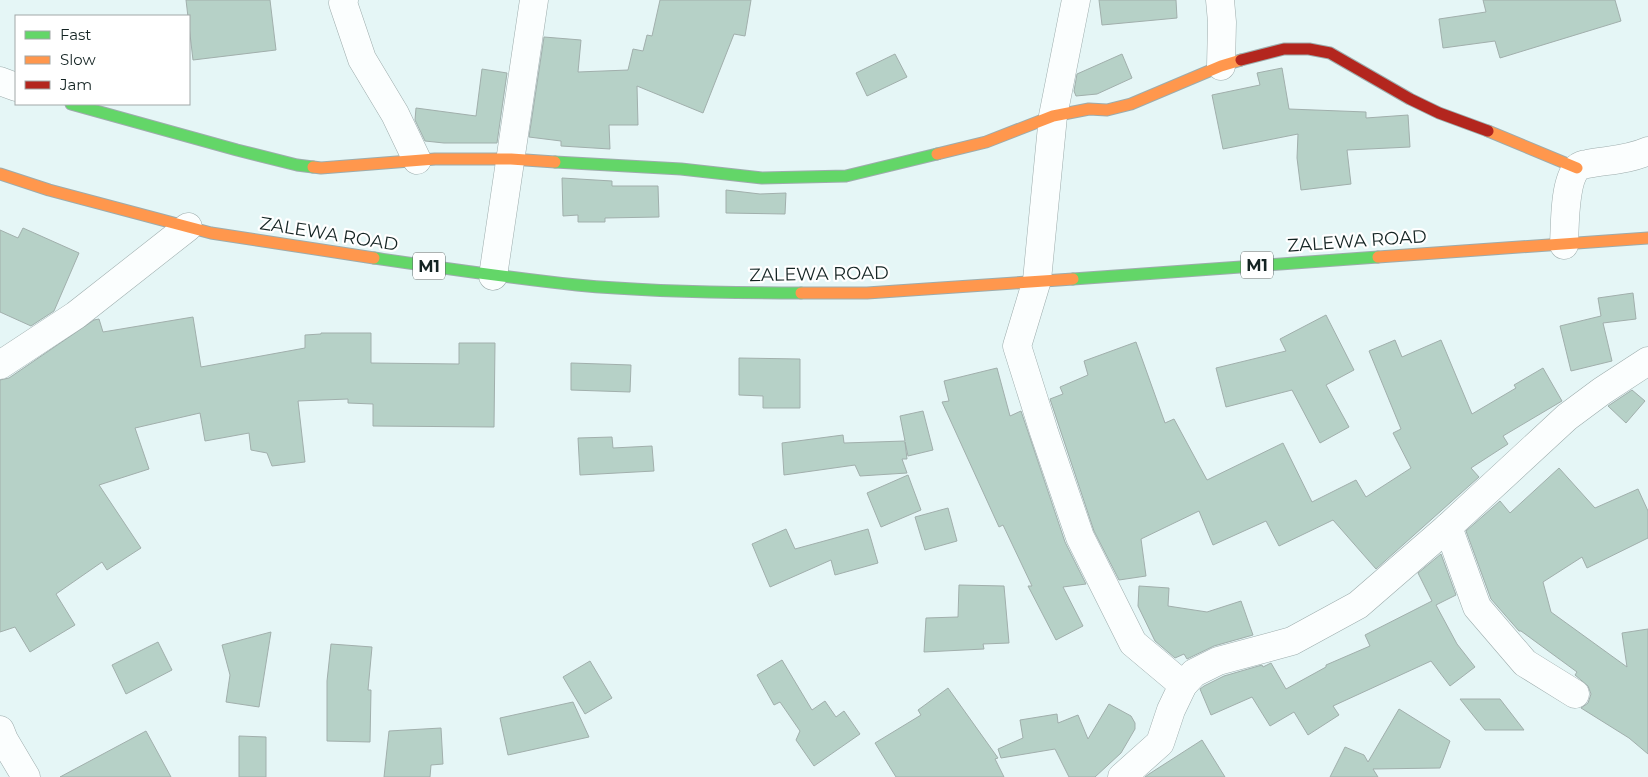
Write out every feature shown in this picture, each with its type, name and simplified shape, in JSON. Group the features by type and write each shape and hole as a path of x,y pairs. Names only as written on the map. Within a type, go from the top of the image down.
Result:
{"main road":[{"path":"74,105 154,128 297,165 321,168 435,159 511,159 681,169 762,178 846,176 986,142 1053,116 1089,109 1107,110 1131,104 1221,66 1253,56 1284,49 1309,49 1330,53 1410,99 1439,113 1479,127 1577,168"},
{"name":"ZALEWA ROAD","path":"0,174 49,190 211,233 493,276 646,290 748,293 867,292 955,288 1037,280 1648,238"}],"street":[{"path":"344,0 343,2 362,59 395,114 417,160"},
{"path":"493,276 534,0"},
{"path":"1076,0 1053,116 1037,280 1017,346 1080,536 1132,643 1183,685"},
{"path":"1220,0 1222,22 1221,66"},
{"path":"0,81 15,87"},
{"path":"1564,245 1566,199 1570,182 1577,168 1585,164 1635,157 1648,151"},
{"path":"0,365 76,316 188,227"},
{"path":"1122,777 1160,743 1171,710 1183,685 1194,673 1218,661 1292,641 1358,605 1448,527 1567,418 1602,391 1648,361"},
{"path":"1448,527 1477,607 1525,663 1575,694"},
{"path":"0,730 26,777"}],"building":[{"path":"186,0 270,0 276,50 193,60 190,15 188,15"},
{"path":"660,0 751,0 745,36 734,34 703,113 637,86 638,125 609,125 610,149 561,146 561,141 529,137 544,37 581,40 578,72 628,70 633,49 643,51 647,35 652,36"},
{"path":"1099,0 1176,0 1177,18 1102,25"},
{"path":"1483,0 1615,0 1621,21 1500,58 1495,41 1443,48 1439,19 1486,12"},
{"path":"895,54 907,77 867,96 856,73"},
{"path":"1122,54 1132,78 1097,94 1076,96 1074,91 1077,74"},
{"path":"1282,68 1289,109 1366,112 1366,118 1408,115 1410,147 1347,150 1351,184 1301,190 1297,158 1298,134 1223,149 1212,95 1260,85 1257,73"},
{"path":"482,69 507,73 497,143 425,141 415,120 416,108 476,116"},
{"path":"562,178 612,181 612,186 658,186 659,217 605,218 605,222 578,222 578,215 563,216"},
{"path":"726,190 760,194 786,193 785,214 726,213"},
{"path":"23,228 79,253 54,311 31,326 0,312 0,230 18,238"},
{"path":"1633,293 1636,319 1603,323 1612,361 1571,371 1560,326 1601,316 1598,298"},
{"path":"1326,315 1354,370 1326,385 1349,427 1320,443 1292,390 1226,407 1216,368 1286,351 1280,339"},
{"path":"193,317 201,367 305,348 305,335 321,333 371,333 371,363 459,364 459,343 495,343 494,427 373,426 373,404 348,403 348,399 298,401 305,462 272,466 267,453 251,450 249,433 205,441 200,413 135,428 149,469 99,485 141,548 107,570 102,562 56,594 75,625 30,652 15,627 0,632 0,380 9,378 94,320 99,319 103,332"},
{"path":"1395,340 1402,357 1441,340 1472,414 1516,388 1514,385 1543,368 1562,401 1503,436 1508,444 1471,468 1479,477 1376,569 1333,520 1279,546 1266,521 1213,545 1199,511 1141,539 1146,576 1119,580 1094,531 1050,399 1063,394 1060,387 1088,375 1084,361 1136,342 1165,423 1174,419 1207,480 1283,443 1312,502 1356,480 1366,497 1411,468 1393,433 1401,429 1369,351"},
{"path":"739,358 800,359 800,408 763,408 763,396 739,395"},
{"path":"571,363 631,365 630,392 571,390"},
{"path":"997,368 1010,416 1021,411 1065,542 1086,584 1063,587 1083,626 1056,640 1028,586 1032,586 1003,525 999,527 942,402 949,401 944,381"},
{"path":"1632,390 1645,401 1626,423 1608,406"},
{"path":"923,411 933,450 908,456 905,442 907,459 902,459 907,473 860,476 855,465 784,475 782,443 843,435 844,443 905,441 900,416"},
{"path":"612,437 613,448 652,446 654,471 580,475 578,438"},
{"path":"1559,468 1595,508 1638,489 1648,511 1648,538 1587,568 1582,557 1543,582 1551,612 1627,667 1622,633 1648,629 1648,754 1629,738 1581,708 1588,703 1591,694 1588,686 1575,675 1577,672 1519,631 1491,599 1466,531 1500,501 1510,513"},
{"path":"908,475 921,510 881,527 867,493"},
{"path":"948,508 957,541 925,550 915,517"},
{"path":"786,529 795,549 868,529 878,563 835,575 831,560 770,587 752,544"},
{"path":"1441,554 1456,595 1436,605 1457,644 1475,667 1450,686 1431,661 1333,706 1339,715 1308,735 1294,712 1270,726 1252,697 1211,715 1200,689 1224,676 1262,665 1263,667 1271,663 1286,689 1326,667 1326,665 1370,646 1365,635 1432,601 1418,573"},
{"path":"959,585 1004,586 1009,643 983,644 984,649 924,652 926,618 958,617"},
{"path":"1139,586 1169,588 1168,606 1207,612 1241,601 1253,635 1214,646 1187,659 1184,654 1175,658 1155,641 1138,606"},
{"path":"271,632 259,707 226,702 230,675 222,645"},
{"path":"158,642 172,670 126,694 112,665"},
{"path":"331,644 372,647 368,690 371,690 370,742 327,741 327,681"},
{"path":"782,660 812,710 825,701 836,717 844,711 860,734 814,766 796,740 800,731 780,702 774,705 757,675"},
{"path":"590,661 612,698 585,714 563,677"},
{"path":"948,688 998,758 995,759 1004,777 896,777 875,743 921,715 918,710"},
{"path":"1460,699 1500,699 1524,730 1485,730"},
{"path":"573,702 589,737 508,755 500,718"},
{"path":"1109,704 1131,716 1135,723 1135,729 1121,753 1095,777 1069,777 1055,749 1001,758 998,749 1023,738 1020,720 1057,714 1058,723 1078,715 1088,739"},
{"path":"1399,709 1450,741 1440,768 1373,769 1378,777 1330,777 1345,747 1364,755 1368,762"},
{"path":"441,728 443,764 431,765 430,777 384,777 389,731"},
{"path":"146,731 171,777 60,777"},
{"path":"239,736 266,737 266,777 239,777"},
{"path":"1202,740 1225,777 1145,777 1149,774"}],"traffic: fast":[{"path":"75,105 237,150 297,165 313,167"},
{"path":"555,162 681,169 762,178 846,176 937,154"},
{"path":"1073,279 1378,257"},
{"path":"374,258 501,276 605,287 689,292 801,293"}],"traffic: slow":[{"path":"937,154 986,142 1053,116 1089,109 1107,110 1131,104 1221,66 1241,60"},
{"path":"1488,131 1577,168"},
{"path":"313,167 321,168 435,159 511,159 555,162"},
{"path":"0,174 49,190 211,233 374,258"},
{"path":"1378,257 1648,238"},
{"path":"801,293 867,293 1073,279"}],"traffic: jam":[{"path":"1241,60 1284,49 1309,49 1330,53 1410,99 1439,113 1488,131"}]}
